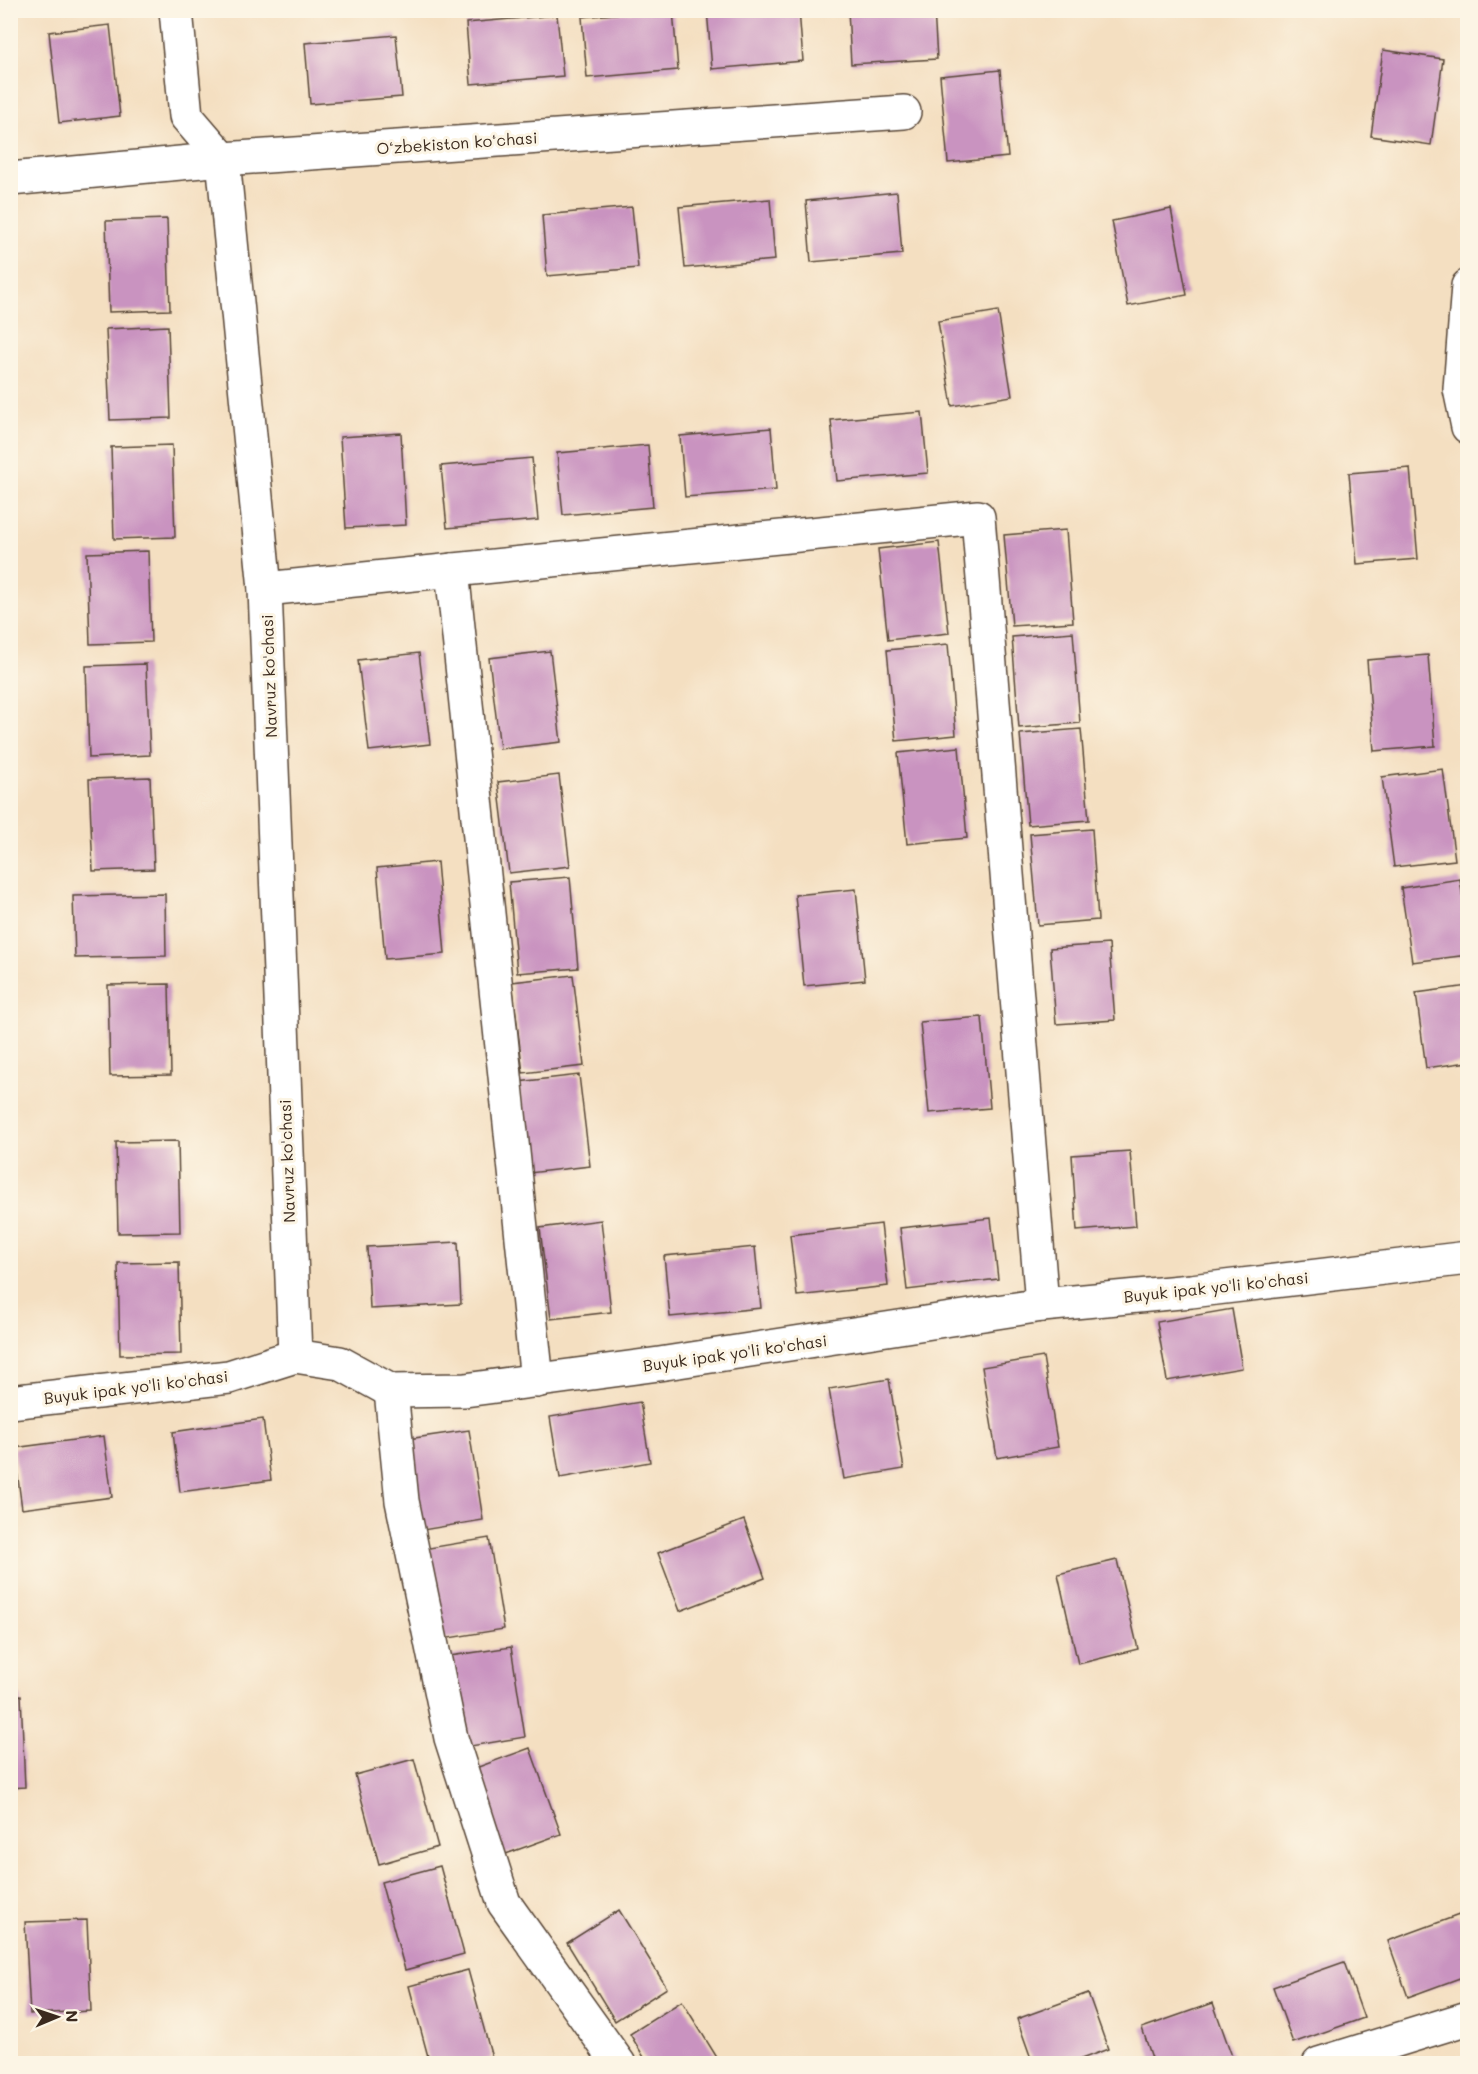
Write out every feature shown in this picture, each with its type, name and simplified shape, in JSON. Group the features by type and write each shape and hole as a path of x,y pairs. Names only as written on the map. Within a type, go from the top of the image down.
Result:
{"street":[{"path":"176,10 186,116 223,159"},
{"name":"O‘zbekiston ko‘chasi","path":"10,179 223,159 904,112"},
{"name":"Navruz ko'chasi","path":"223,159 265,589 295,1356"},
{"path":"1467,286 1460,389 1467,427"},
{"path":"265,589 978,517 1042,1305"},
{"path":"452,570 537,1381"},
{"name":"Buyuk ipak yo'li ko'chasi","path":"10,1402 229,1377 295,1356 340,1363 391,1391 465,1390 840,1337 1042,1305 1191,1291 1467,1258"},
{"path":"391,1391 402,1501 451,1738 504,1903 619,2064"},
{"path":"1318,2064 1467,2018"}],"building":[{"path":"673,10 678,70 587,78 582,17"},
{"path":"707,10 799,10 803,61 712,69"},
{"path":"848,10 934,10 937,59 851,64"},
{"path":"557,15 563,76 471,84 466,23"},
{"path":"110,25 120,116 59,123 49,32"},
{"path":"396,35 402,97 310,104 305,43"},
{"path":"1383,50 1443,59 1431,145 1371,136"},
{"path":"1000,70 1008,157 948,163 940,76"},
{"path":"897,192 902,254 811,262 806,201"},
{"path":"770,199 775,260 685,268 679,207"},
{"path":"632,207 638,268 547,276 542,215"},
{"path":"1171,209 1187,295 1128,306 1112,221"},
{"path":"167,219 170,310 109,312 106,221"},
{"path":"998,311 1012,396 952,406 938,321"},
{"path":"168,326 171,418 110,420 106,329"},
{"path":"922,412 928,473 837,481 831,420"},
{"path":"771,428 776,490 685,497 680,436"},
{"path":"401,433 406,525 346,528 340,437"},
{"path":"172,445 175,537 114,539 111,447"},
{"path":"648,445 653,507 563,515 557,453"},
{"path":"532,458 538,520 447,528 441,466"},
{"path":"1410,468 1418,559 1357,564 1349,473"},
{"path":"1066,530 1073,622 1012,626 1004,535"},
{"path":"939,542 949,633 888,640 878,549"},
{"path":"148,551 151,642 90,644 87,553"},
{"path":"1073,632 1080,723 1019,728 1012,637"},
{"path":"948,644 956,735 896,741 887,650"},
{"path":"550,651 561,742 500,749 489,658"},
{"path":"419,653 430,744 369,751 358,660"},
{"path":"1428,655 1435,746 1374,751 1367,660"},
{"path":"146,664 150,755 89,758 86,666"},
{"path":"1081,729 1089,820 1028,825 1020,734"},
{"path":"959,747 967,838 907,844 898,753"},
{"path":"1443,769 1455,860 1394,867 1382,777"},
{"path":"559,775 570,866 509,873 498,782"},
{"path":"150,777 154,869 93,871 89,779"},
{"path":"1092,829 1098,920 1038,925 1030,834"},
{"path":"437,862 445,954 385,959 377,868"},
{"path":"570,877 578,968 517,973 509,882"},
{"path":"1460,879 1468,934 1468,955 1412,962 1401,888"},
{"path":"856,889 865,980 804,986 795,895"},
{"path":"165,894 166,956 75,958 73,896"},
{"path":"1109,944 1115,1020 1056,1024 1050,948"},
{"path":"573,975 584,1066 523,1073 512,982"},
{"path":"169,984 171,1075 110,1076 108,985"},
{"path":"1468,986 1468,1062 1426,1068 1416,993"},
{"path":"982,1017 990,1108 929,1113 920,1022"},
{"path":"579,1075 590,1166 529,1173 518,1082"},
{"path":"178,1141 180,1232 118,1233 116,1142"},
{"path":"1130,1151 1136,1226 1077,1231 1072,1155"},
{"path":"991,1218 998,1279 907,1290 900,1228"},
{"path":"601,1220 611,1312 551,1319 540,1228"},
{"path":"881,1224 888,1286 797,1296 790,1235"},
{"path":"458,1242 461,1304 370,1309 367,1247"},
{"path":"755,1247 761,1308 670,1317 664,1256"},
{"path":"179,1262 181,1354 120,1355 118,1263"},
{"path":"1232,1309 1242,1368 1167,1381 1157,1322"},
{"path":"1043,1357 1058,1447 997,1458 982,1367"},
{"path":"889,1379 904,1469 844,1479 829,1389"},
{"path":"640,1402 650,1462 560,1478 550,1417"},
{"path":"263,1419 271,1480 180,1492 173,1432"},
{"path":"469,1430 483,1520 423,1530 408,1439"},
{"path":"104,1436 112,1497 22,1509 14,1448"},
{"path":"744,1520 765,1578 680,1611 658,1553"},
{"path":"489,1538 504,1629 443,1639 429,1548"},
{"path":"1117,1560 1138,1649 1078,1664 1058,1574"},
{"path":"511,1647 525,1737 465,1747 450,1656"},
{"path":"21,1695 25,1787 10,1788 10,1696"},
{"path":"530,1748 561,1834 503,1855 473,1769"},
{"path":"414,1759 438,1847 379,1864 355,1775"},
{"path":"440,1866 464,1954 405,1970 381,1882"},
{"path":"619,1910 667,1988 615,2021 567,1943"},
{"path":"1459,1915 1468,1938 1468,1975 1408,1997 1388,1941"},
{"path":"87,1920 91,2011 30,2014 25,1922"},
{"path":"1344,1962 1364,2018 1293,2043 1273,1987"},
{"path":"468,1970 492,2058 471,2064 430,2064 409,1986"},
{"path":"1088,1993 1108,2049 1068,2064 1033,2064 1017,2019"},
{"path":"682,2001 721,2064 648,2064 630,2034"},
{"path":"1213,2003 1233,2059 1221,2064 1154,2064 1142,2028"}]}
